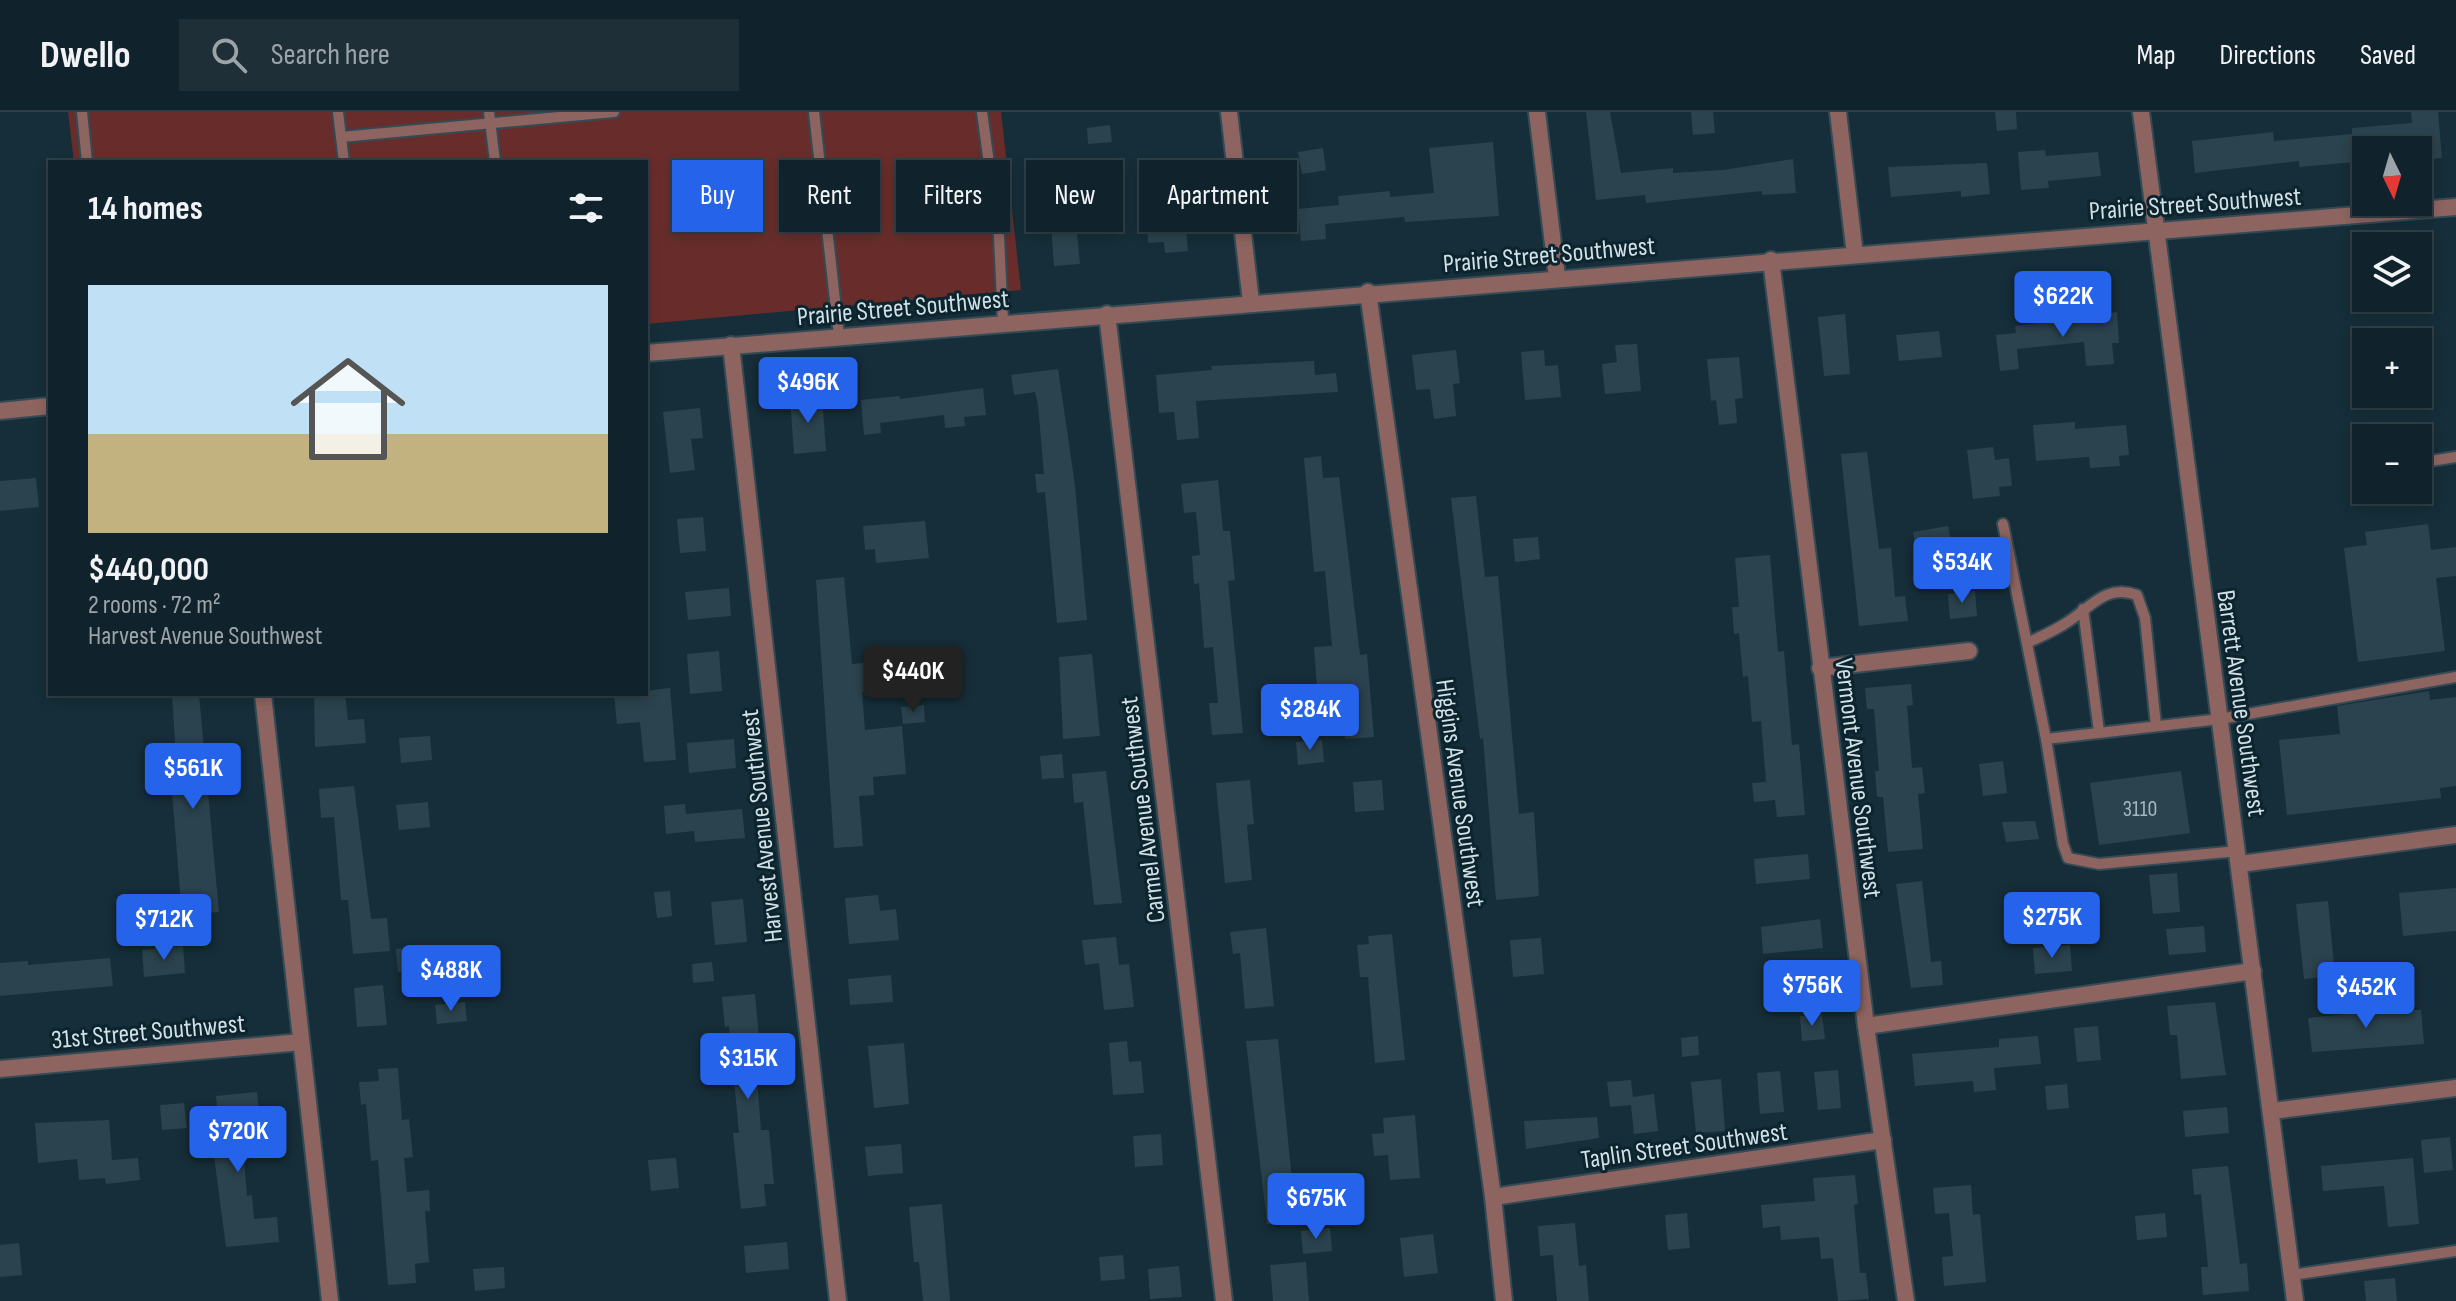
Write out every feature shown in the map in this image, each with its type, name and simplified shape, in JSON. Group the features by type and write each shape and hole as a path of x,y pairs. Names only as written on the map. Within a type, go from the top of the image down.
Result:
{"street":[{"path":"1229,112 1251,302"},
{"path":"1537,112 1557,277"},
{"path":"1838,112 1855,255"},
{"name":"Barrett Avenue Southwest","path":"2141,112 2295,1301"},
{"name":"Prairie Street Southwest","path":"648,353 1368,292 2456,207"},
{"name":"Vermont Avenue Southwest","path":"1771,260 1866,1026 1906,1301"},
{"name":"Higgins Avenue Southwest","path":"1368,292 1493,1197 1504,1301"},
{"name":"Carmel Avenue Southwest","path":"1107,314 1224,1301"},
{"name":"Harvest Avenue Southwest","path":"731,345 838,1301"},
{"path":"0,411 48,406"},
{"path":"1820,668 1969,651"},
{"path":"263,696 330,1301"},
{"path":"2239,858 2456,835"},
{"path":"1866,1026 2253,971"},
{"name":"31st Street Southwest","path":"0,1069 301,1042"},
{"path":"2272,1111 2456,1088"},
{"name":"Taplin Street Southwest","path":"1493,1197 1883,1140"}],"lane":[{"path":"82,112 87,160"},
{"path":"338,112 344,160"},
{"path":"341,137 490,118 614,112"},
{"path":"814,112 839,336"},
{"path":"982,112 999,237 1003,322"},
{"path":"490,118 495,160"},
{"path":"2432,461 2456,457"},
{"path":"2003,524 2068,858 2099,864 2239,858"},
{"path":"2027,643 2069,622 2102,597 2128,591 2137,595 2145,618 2156,726"},
{"path":"2083,609 2099,732"},
{"path":"2046,739 2220,719 2456,677"},
{"path":"2292,1275 2456,1251"}],"shaded area":[{"path":"68,112 1001,112 1006,160 896,160 896,232 1010,232 1010,192 1021,290 648,324 648,160 74,160"}],"building":[{"path":"1586,112 1610,112 1621,173 1673,168 1673,173 1723,170 1793,159 1796,193 1762,195 1762,191 1646,203 1645,195 1596,200"},
{"path":"1691,112 1713,112 1715,133 1693,135"},
{"path":"1995,112 2016,112 2017,129 1997,131"},
{"path":"2411,112 2438,112 2442,158 2432,159 2432,136 2352,136 2352,162 2299,167 2299,161 2195,173 2192,141 2273,132 2274,141 2352,134 2352,128 2412,123"},
{"path":"1110,125 1112,142 1088,144 1087,128"},
{"path":"1493,142 1499,216 1405,222 1404,217 1325,224 1326,239 1301,241 1298,209 1339,205 1338,196 1390,191 1390,197 1434,193 1429,148"},
{"path":"1323,148 1326,170 1302,174 1298,152"},
{"path":"2045,150 2046,156 2098,152 2101,176 2048,181 2049,188 2021,190 2018,152"},
{"path":"1987,163 1990,194 1961,197 1961,191 1891,197 1888,167"},
{"path":"1051,232 1077,232 1080,264 1054,266"},
{"path":"1147,232 1186,232 1188,251 1165,253 1164,242 1148,243"},
{"path":"2117,312 2119,343 2112,343 2114,364 2086,366 2084,342 2017,349 2019,369 2000,371 1996,335 2016,333 2015,326"},
{"path":"1845,314 1850,374 1824,376 1818,317"},
{"path":"1939,331 1942,357 1899,361 1896,335"},
{"path":"1637,344 1641,391 1605,394 1602,364 1617,362 1615,345"},
{"path":"1456,350 1460,383 1453,384 1456,416 1434,419 1430,389 1416,390 1412,355"},
{"path":"1544,350 1545,366 1558,365 1561,397 1525,400 1521,352"},
{"path":"1739,357 1743,398 1735,399 1737,423 1719,425 1716,400 1711,401 1707,359"},
{"path":"1314,361 1315,375 1336,373 1338,392 1196,401 1199,438 1177,440 1174,412 1159,413 1156,375 1212,370 1211,366"},
{"path":"1058,369 1075,485 1087,620 1057,623 1045,492 1037,493 1035,474 1044,474 1038,405 1035,392 1014,395 1011,375"},
{"path":"983,388 986,415 964,417 965,426 945,428 944,415 880,423 881,433 864,435 861,400 899,396 900,399"},
{"path":"822,396 826,451 794,454 790,399"},
{"path":"700,408 703,438 691,439 695,470 670,473 663,412"},
{"path":"2075,422 2075,429 2126,425 2129,455 2119,456 2120,466 2090,468 2089,457 2036,461 2033,425"},
{"path":"1993,447 1995,460 2009,458 2012,486 1999,487 2000,496 1973,499 1967,450"},
{"path":"1867,452 1879,549 1891,548 1895,597 1905,596 1908,621 1859,626 1841,454"},
{"path":"1321,456 1323,478 1339,477 1360,655 1367,654 1374,737 1345,739 1341,697 1318,699 1314,647 1332,646 1325,571 1314,572 1304,458"},
{"path":"36,478 39,507 0,511 0,481"},
{"path":"1218,480 1223,531 1230,531 1235,580 1228,581 1243,733 1212,735 1209,703 1218,703 1213,647 1204,648 1199,583 1194,584 1192,556 1200,555 1196,512 1184,513 1181,484"},
{"path":"1476,496 1485,577 1498,576 1519,814 1534,812 1539,896 1496,900 1483,738 1480,739 1451,498"},
{"path":"703,517 706,551 680,553 677,519"},
{"path":"925,521 929,558 876,563 875,549 865,550 863,526"},
{"path":"2428,524 2431,550 2456,547 2456,576 2436,578 2445,651 2358,662 2344,548 2367,545 2365,532"},
{"path":"1948,526 1953,550 1917,557 1913,532"},
{"path":"1538,537 1540,559 1515,562 1513,539"},
{"path":"1770,555 1778,652 1784,651 1792,745 1799,744 1805,815 1777,817 1775,800 1754,802 1752,783 1766,782 1761,721 1752,722 1748,676 1743,677 1739,633 1734,634 1732,607 1739,607 1735,558"},
{"path":"844,577 852,664 884,661 887,690 862,692 865,730 902,726 906,774 873,777 874,795 859,796 863,846 834,848 816,580"},
{"path":"729,588 731,616 688,620 685,592"},
{"path":"1975,591 1977,616 1950,619 1948,594"},
{"path":"719,651 722,691 690,694 687,654"},
{"path":"1092,654 1100,736 1063,739 1059,657"},
{"path":"1911,684 1913,705 1907,706 1912,768 1922,767 1925,793 1918,794 1923,849 1888,852 1883,797 1877,797 1875,771 1879,771 1874,709 1867,709 1865,688"},
{"path":"670,688 676,760 644,762 640,722 617,724 614,696 648,696 648,691"},
{"path":"2429,691 2430,700 2456,697 2456,786 2440,788 2441,798 2287,815 2279,740 2340,734 2337,706"},
{"path":"172,696 199,696 219,912 182,915 172,792 178,791"},
{"path":"314,696 345,696 348,720 364,719 366,743 315,747"},
{"path":"924,705 925,722 903,724 901,707"},
{"path":"430,736 432,760 401,763 399,738"},
{"path":"734,739 736,768 689,773 687,743"},
{"path":"1322,740 1324,762 1298,765 1296,742"},
{"path":"1062,754 1064,778 1042,779 1040,756"},
{"path":"2003,761 2007,793 1983,796 1979,764"},
{"path":"1106,771 1122,903 1094,905 1083,802 1074,803 1072,774"},
{"path":"2181,771 2190,833 2099,845 2090,783"},
{"path":"1250,780 1254,824 1247,825 1252,880 1225,883 1216,783"},
{"path":"1382,780 1384,810 1355,812 1353,782"},
{"path":"354,786 371,919 387,918 390,951 353,954 348,900 341,900 334,817 321,818 319,789"},
{"path":"428,802 430,827 399,830 396,805"},
{"path":"685,804 686,814 742,809 745,838 695,842 694,831 666,834 664,806"},
{"path":"2035,821 2039,839 2006,842 2002,822"},
{"path":"1808,854 1810,879 1756,884 1754,859"},
{"path":"2177,873 2180,912 2153,914 2149,875"},
{"path":"1922,881 1931,962 1941,961 1943,985 1911,988 1896,884"},
{"path":"2456,888 2456,931 2403,936 2399,893"},
{"path":"670,891 672,916 657,918 654,892"},
{"path":"878,895 880,911 896,909 899,940 849,944 845,898"},
{"path":"743,899 747,942 715,945 711,902"},
{"path":"2328,901 2335,976 2304,979 2296,904"},
{"path":"1820,919 1823,948 1763,954 1761,927"},
{"path":"2204,926 2206,952 2169,955 2166,929"},
{"path":"1266,928 1274,1006 1245,1009 1240,953 1233,954 1230,932"},
{"path":"1392,934 1405,1060 1375,1063 1368,977 1360,977 1357,945 1369,944 1368,936"},
{"path":"1116,937 1119,965 1129,964 1134,1007 1104,1010 1099,963 1085,965 1082,940"},
{"path":"1541,938 1544,974 1513,977 1510,940"},
{"path":"2070,945 2072,971 2035,974 2033,948"},
{"path":"183,946 185,973 144,977 142,950"},
{"path":"416,947 418,970 398,972 396,949"},
{"path":"110,958 113,986 0,996 0,963 28,961 28,965"},
{"path":"712,962 714,981 693,983 692,964"},
{"path":"891,975 893,1002 850,1005 848,979"},
{"path":"383,985 387,1025 357,1027 354,988"},
{"path":"755,994 763,1080 757,1080 761,1130 769,1130 774,1184 764,1184 766,1206 741,1209 733,1133 739,1133 729,1026 725,1027 722,997"},
{"path":"465,1002 467,1021 437,1024 435,1005"},
{"path":"2215,1002 2226,1075 2181,1079 2177,1035 2170,1035 2167,1006"},
{"path":"2383,1010 2421,1010 2424,1044 2312,1052 2308,1018"},
{"path":"1822,1014 1825,1039 1802,1041 1800,1016"},
{"path":"2098,1026 2101,1060 2077,1062 2074,1028"},
{"path":"1698,1036 1699,1055 1682,1057 1681,1038"},
{"path":"2038,1036 2041,1064 1994,1068 1996,1090 1974,1092 1973,1081 1915,1086 1912,1054 1999,1047 1999,1039"},
{"path":"1278,1039 1296,1221 1267,1224 1246,1041"},
{"path":"1127,1041 1129,1062 1141,1061 1144,1093 1113,1095 1109,1043"},
{"path":"904,1043 909,1104 874,1108 868,1046"},
{"path":"398,1068 402,1120 409,1119 413,1157 404,1158 407,1192 429,1190 430,1211 425,1211 429,1262 415,1264 416,1283 388,1285 378,1160 371,1161 366,1104 361,1105 359,1082 379,1081 378,1069"},
{"path":"1838,1070 1841,1108 1818,1110 1814,1072"},
{"path":"1780,1071 1784,1112 1760,1114 1757,1073"},
{"path":"1721,1079 1725,1131 1696,1133 1691,1082"},
{"path":"1631,1080 1633,1097 1654,1094 1658,1131 1634,1134 1631,1105 1610,1107 1607,1082"},
{"path":"2067,1084 2069,1108 2047,1110 2045,1086"},
{"path":"257,1092 260,1120 241,1122 247,1196 252,1195 254,1219 277,1217 279,1242 226,1247 212,1141 220,1140 216,1096"},
{"path":"184,1103 187,1128 162,1130 160,1105"},
{"path":"2227,1107 2229,1133 2185,1137 2183,1111"},
{"path":"1415,1115 1420,1178 1390,1180 1388,1155 1374,1156 1372,1134 1384,1133 1383,1118"},
{"path":"1597,1117 1599,1138 1526,1149 1524,1121"},
{"path":"109,1120 112,1160 138,1158 140,1180 106,1184 105,1178 79,1180 77,1159 38,1163 35,1123"},
{"path":"1161,1134 1163,1165 1135,1167 1133,1136"},
{"path":"2450,1137 2453,1170 2424,1173 2421,1140"},
{"path":"901,1144 903,1173 868,1176 865,1147"},
{"path":"676,1158 679,1188 651,1191 648,1160"},
{"path":"2413,1158 2419,1224 2388,1227 2384,1186 2323,1191 2321,1166"},
{"path":"2228,1166 2240,1264 2247,1263 2249,1291 2203,1295 2201,1267 2208,1267 2201,1194 2194,1195 2192,1169"},
{"path":"1855,1175 1858,1204 1854,1205 1860,1273 1866,1273 1869,1299 1838,1301 1833,1258 1821,1259 1819,1237 1781,1240 1780,1226 1763,1228 1761,1205 1815,1201 1813,1178"},
{"path":"1971,1185 1973,1215 1980,1214 1986,1282 1944,1286 1942,1257 1953,1256 1949,1213 1935,1214 1933,1188"},
{"path":"942,1204 950,1301 923,1301 919,1262 914,1262 909,1207"},
{"path":"1687,1213 1690,1248 1668,1250 1665,1215"},
{"path":"2165,1213 2167,1237 2137,1240 2135,1216"},
{"path":"1575,1223 1579,1266 1586,1265 1589,1301 1557,1301 1553,1255 1540,1256 1538,1226"},
{"path":"1330,1228 1332,1251 1303,1254 1301,1231"},
{"path":"1433,1234 1438,1273 1404,1277 1400,1238"},
{"path":"787,1242 789,1269 746,1273 744,1246"},
{"path":"19,1243 22,1275 0,1277 0,1245"},
{"path":"1123,1255 1125,1279 1101,1281 1099,1257"},
{"path":"1306,1262 1309,1301 1273,1301 1270,1265"},
{"path":"1179,1266 1182,1297 1150,1299 1148,1269"},
{"path":"504,1267 505,1288 475,1291 473,1269"},
{"path":"2395,1278 2397,1301 2366,1301 2364,1281"}]}
